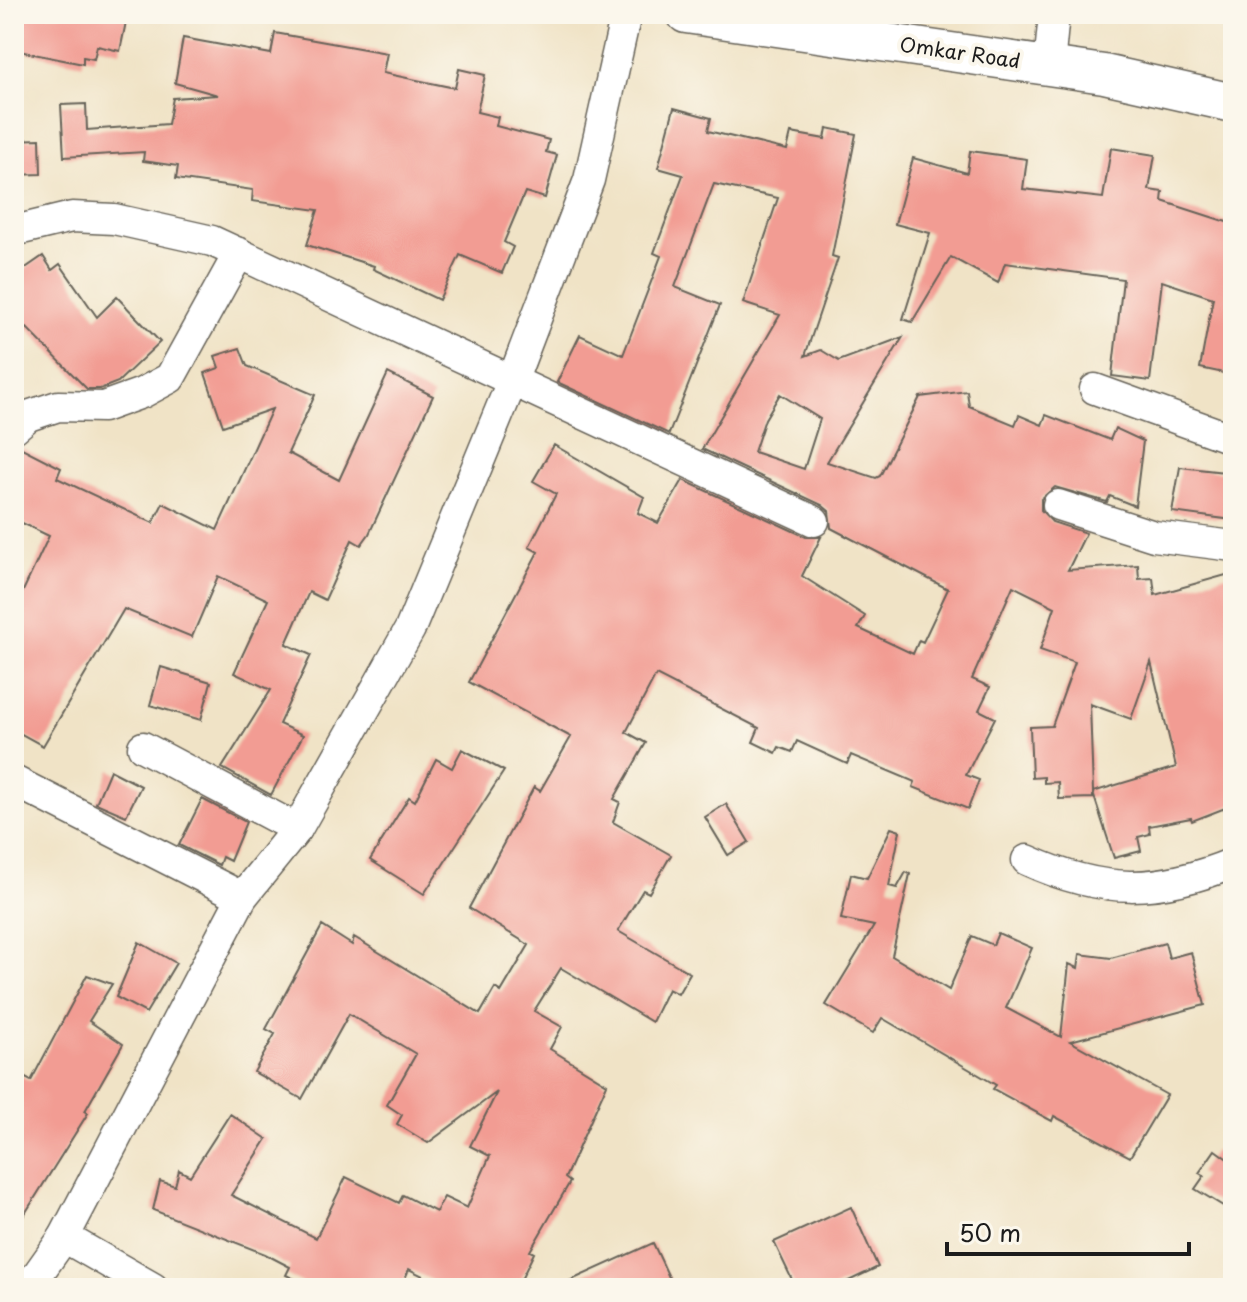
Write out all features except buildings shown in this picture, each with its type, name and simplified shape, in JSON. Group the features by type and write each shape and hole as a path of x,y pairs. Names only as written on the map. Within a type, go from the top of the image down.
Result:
{"street":[{"path":"28,1288 64,1237 242,897 297,829 410,629 513,379 589,180 626,14"},
{"name":"Omkar Road","path":"686,14 1104,74 1233,103"},
{"path":"1049,66 1054,14"},
{"path":"14,231 72,217 114,219 212,241 814,521"},
{"path":"14,428 28,416 58,406 103,407 142,393 170,378 239,253"},
{"path":"1095,389 1233,439"},
{"path":"1058,505 1154,536 1233,546"},
{"path":"143,747 297,829"},
{"path":"14,781 242,897"},
{"path":"1027,860 1067,879 1144,889 1233,863"},
{"path":"64,1237 153,1288"}]}
